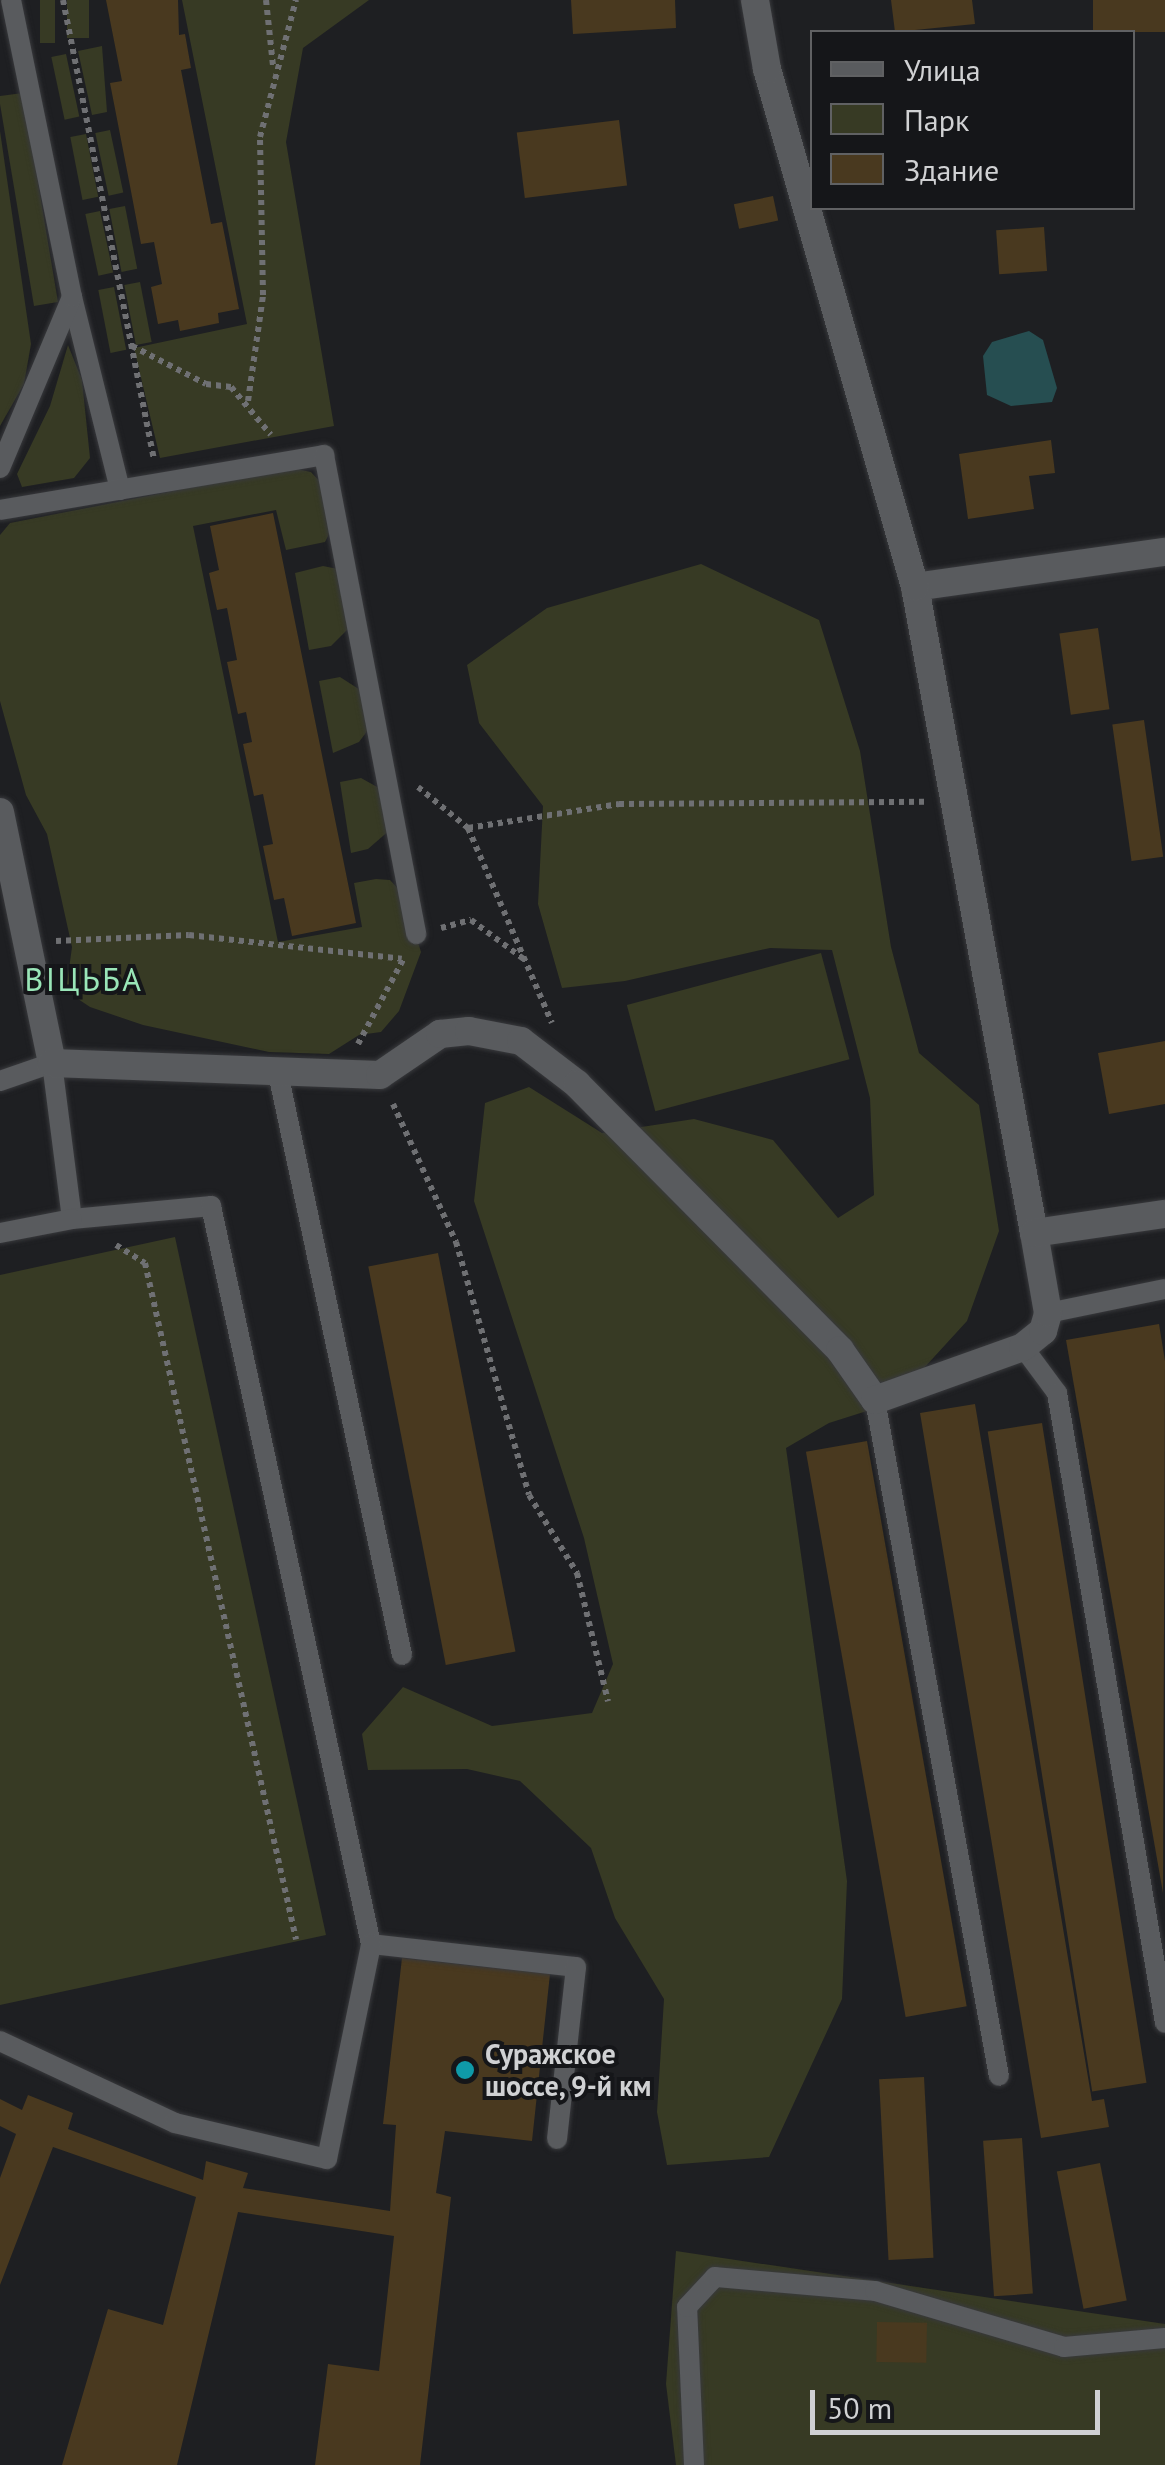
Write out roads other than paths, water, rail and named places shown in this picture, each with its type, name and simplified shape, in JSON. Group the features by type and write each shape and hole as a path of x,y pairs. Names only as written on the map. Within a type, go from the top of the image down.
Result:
{"street":[{"path":"0,812 52,1063 380,1075 440,1034 469,1031 522,1040 577,1084 812,1322 875,1400 1023,1348 1043,1331 1048,1313 916,588 767,69 755,0"},
{"path":"916,588 1165,552"},
{"path":"1034,1233 1165,1214"}],"lane":[{"path":"11,0 72,297 120,490"},
{"path":"0,468 72,297"},
{"path":"0,510 324,455 416,934"},
{"path":"0,1080 52,1063 72,1219"},
{"path":"278,1073 402,1655"},
{"path":"0,1233 72,1219 211,1206 371,1944 327,2160 175,2123 0,2042"},
{"path":"1048,1313 1164,1296"},
{"path":"1023,1348 1057,1394 1165,2023"},
{"path":"875,1400 999,2076"},
{"path":"371,1944 576,1967 557,2139"},
{"path":"694,2465 687,2308 715,2277 875,2291 1064,2347 1165,2338"}],"water":[{"path":"1029,331 1043,340 1057,388 1052,402 1011,406 987,395 983,356 992,342"}],"place":[{"name":"Суражское шоссе, 9-й км","path":"465,2070"}],"district":[{"name":"ВІЦЬБА","path":"84,979"}]}
